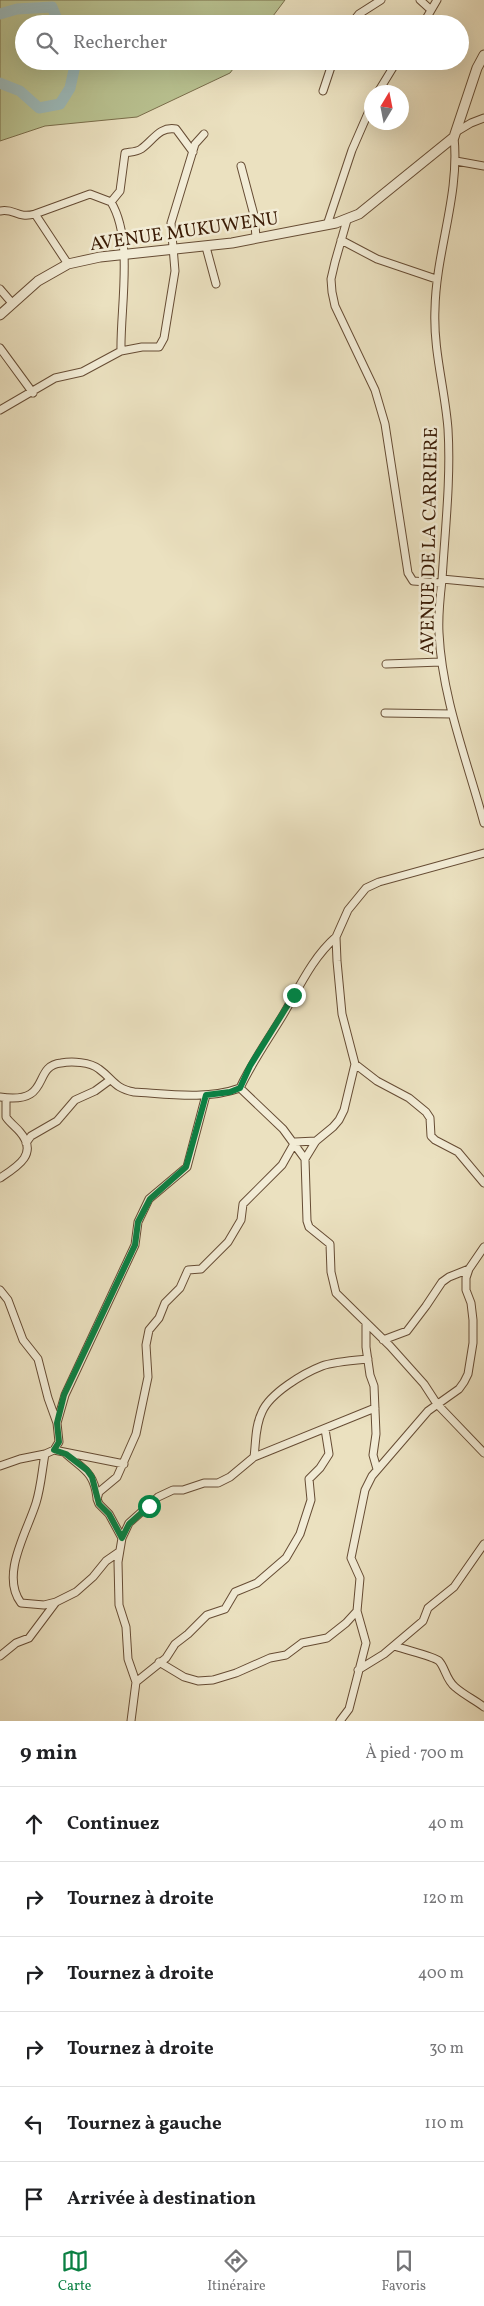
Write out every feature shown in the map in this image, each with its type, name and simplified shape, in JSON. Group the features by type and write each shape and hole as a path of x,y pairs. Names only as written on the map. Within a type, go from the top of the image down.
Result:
{"street":[{"path":"359,15 381,0"},
{"path":"420,0 431,10"},
{"path":"428,15 437,0"},
{"path":"455,134 477,68 484,55"},
{"path":"323,91 330,70"},
{"path":"382,85 391,70"},
{"path":"455,134 471,123 484,118"},
{"path":"327,225 352,150 364,122"},
{"path":"111,202 120,191 125,153 141,149 155,135 170,129 176,129 193,152"},
{"path":"0,410 55,378 82,372 121,351 142,347 156,348 162,343 175,271 171,223 182,181 196,142 204,134"},
{"name":"AVENUE DE LA CARRIERE","path":"455,134 456,161 436,279 434,327 448,429 448,484 439,631 441,662 452,714 484,823"},
{"name":"AVENUE MUKUWENU","path":"0,315 38,281 68,264 124,255 206,247 347,220 360,214 455,134"},
{"path":"456,161 484,166"},
{"path":"241,166 254,214 256,237"},
{"path":"0,211 6,210 25,217 90,194 111,202 118,216 124,255 121,351"},
{"path":"35,214 68,264"},
{"path":"347,220 331,279 332,292 335,306 375,390 385,424 408,572 413,582 484,583"},
{"path":"341,240 377,259 436,279"},
{"path":"206,247 216,284"},
{"path":"0,289 12,303"},
{"path":"0,348 32,393"},
{"path":"386,664 441,662"},
{"path":"385,713 452,714"},
{"path":"0,1178 20,1164 27,1155 26,1143 20,1132 6,1117 3,1097 24,1098 32,1095 48,1069 60,1063 91,1065 99,1068 122,1089 134,1092 206,1095 230,1092 240,1088 250,1066 277,1024 304,976 325,947 336,936 348,910 366,888 394,877 484,853"},
{"path":"305,1159 316,1141 334,1128 339,1120 344,1110 355,1064 338,989 336,936"},
{"path":"355,1064 377,1081 409,1098 426,1112 430,1118 431,1136 458,1152 484,1183"},
{"path":"26,1143 31,1136 57,1121 75,1100 95,1091 110,1080"},
{"path":"240,1088 294,1142 305,1159 306,1214 309,1227 330,1244 331,1272 336,1293 424,1384 437,1404 484,1453"},
{"path":"57,1423 70,1381 135,1245 138,1222 143,1210 150,1199 186,1167 206,1095"},
{"path":"294,1142 316,1141"},
{"path":"97,1499 99,1492 118,1477 136,1434 144,1403 148,1376 146,1345 149,1330 159,1318 165,1303 180,1288 185,1273 188,1270 201,1269 228,1242 241,1220 243,1204 282,1164 294,1142"},
{"path":"340,1721 349,1709 366,1643 357,1611 360,1578 351,1558 365,1490 368,1481 377,1469 437,1404 459,1389 468,1374 473,1328 471,1304 466,1290 469,1270 484,1247"},
{"path":"383,1340 407,1331 442,1282 449,1277 469,1270"},
{"path":"0,1290 8,1300 23,1340 38,1359 48,1398 57,1423 59,1442 54,1450 45,1454 20,1459 0,1466"},
{"path":"366,1323 368,1359 374,1386 376,1434 373,1455 377,1469"},
{"path":"254,1457 258,1424 263,1409 282,1389 292,1381 322,1366 368,1359"},
{"path":"131,1721 136,1682 128,1659 126,1627 119,1605 119,1552 122,1538 133,1520 158,1497 172,1490 224,1481 254,1457 375,1408"},
{"path":"136,1682 166,1658 175,1644 188,1634 206,1614 225,1609 235,1592 257,1583 286,1558 300,1534 311,1500 309,1479 320,1468 329,1454 325,1429"},
{"path":"54,1450 66,1454 100,1458 124,1464"},
{"path":"45,1454 37,1500 13,1558 12,1573 15,1596 21,1603 44,1605 56,1602 76,1592 93,1577 102,1565 119,1552"},
{"path":"66,1454 87,1470 92,1477 99,1504 109,1514 122,1538"},
{"path":"358,1670 395,1646 423,1621 430,1605 454,1587 484,1544"},
{"path":"0,1656 16,1643 29,1638 56,1602"},
{"path":"159,1662 184,1677 198,1681 213,1680 236,1674 270,1658 286,1655 302,1643 327,1638 346,1623 357,1611"},
{"path":"395,1646 421,1656 433,1658 441,1663 444,1675 455,1687 484,1708"}],"green space":[{"path":"0,0 285,0 274,15 15,15 15,70 232,70 230,73 137,117 45,126 0,141"}],"waterway":[{"path":"0,14 17,9 52,7 55,15"},
{"path":"0,83 20,91 39,108 60,104 70,88 74,70"}],"route":[{"path":"149,1506 129,1524 122,1538 109,1514 99,1504 96,1488 87,1470 66,1454 54,1450 59,1442 57,1423 64,1395 135,1245 138,1222 143,1210 150,1199 186,1167 198,1130 206,1095 230,1092 240,1088 250,1066 294,995"}]}
